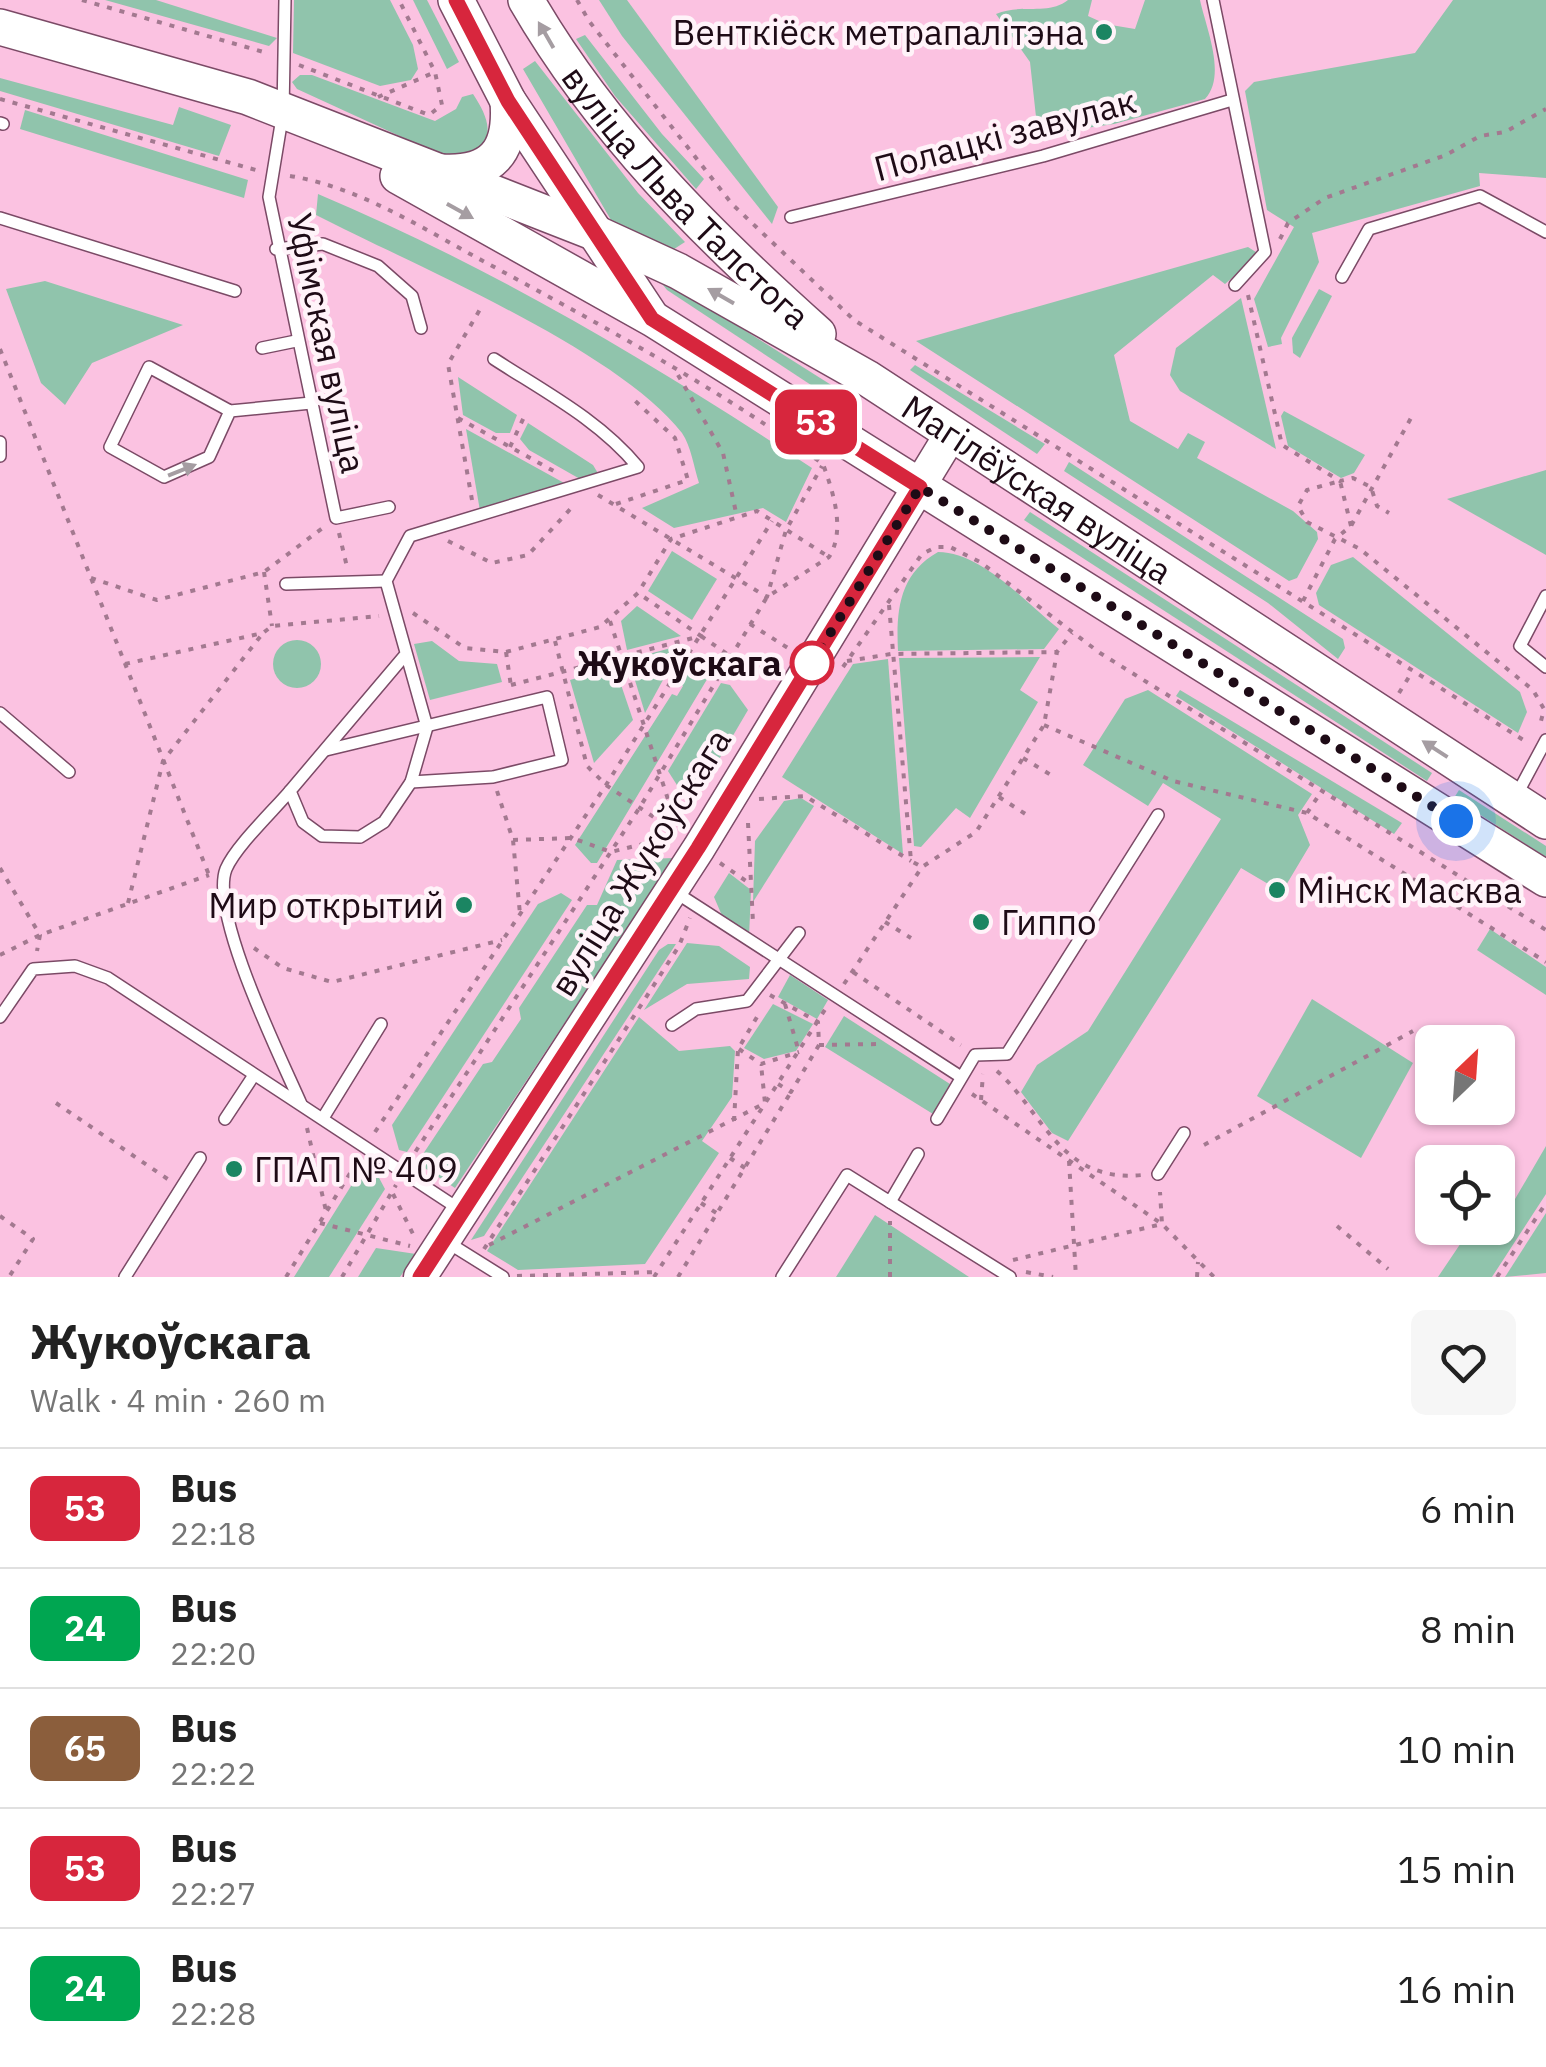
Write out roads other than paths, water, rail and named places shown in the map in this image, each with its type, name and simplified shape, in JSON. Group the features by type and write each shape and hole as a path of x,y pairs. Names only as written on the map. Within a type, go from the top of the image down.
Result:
{"main road":[{"name":"вуліца Льва Талстога","path":"456,0 508,101 652,319"},
{"name":"вуліца Льва Талстога","path":"526,0 556,53 610,124 682,206 867,378"},
{"name":"Магілёўская вуліца","path":"0,27 143,64 284,112 594,232 678,271 867,378 1546,820"},
{"path":"436,172 469,173 492,161 505,138 508,101"},
{"name":"Магілёўская вуліца","path":"284,112 652,319 1546,879"},
{"name":"вуліца Жукоўскага","path":"420,1277 462,1211 683,898 952,434"}],"lane":[{"name":"Уфімская вуліца","path":"285,0 284,112 268,197 276,249 336,518 389,507"},
{"path":"1213,0 1264,252 1235,285"},
{"name":"Полацкі завулак","path":"792,217 1043,156 1232,100"},
{"path":"1342,277 1369,229 1480,196 1546,232"},
{"path":"0,218 235,291"},
{"path":"276,249 323,244 378,266 412,296 421,328"},
{"path":"262,348 296,341"},
{"path":"290,791 302,822 322,836 360,837 384,822 410,782 427,727 386,581 410,536 476,520 638,467 615,440 494,359"},
{"path":"230,411 209,457 164,478 110,447 149,367 230,411 311,402"},
{"path":"0,442 0,456"},
{"path":"286,584 386,581"},
{"path":"1546,596 1520,646 1546,667"},
{"path":"301,1104 232,934 222,894 226,868 406,654"},
{"path":"325,750 547,697 562,760 493,777 410,782"},
{"path":"0,712 69,772"},
{"path":"1514,799 1546,740"},
{"path":"937,1119 961,1077 980,1058 1007,1054 1158,815"},
{"path":"683,898 961,1077"},
{"path":"672,1025 696,1009 747,1001 799,933"},
{"path":"0,1017 32,969 75,966 108,978 462,1211"},
{"path":"323,1118 382,1024"},
{"path":"225,1120 254,1075"},
{"path":"1158,1174 1184,1132"},
{"path":"890,1202 918,1154"},
{"path":"125,1277 200,1158"},
{"path":"782,1277 847,1175 1010,1277"},
{"path":"444,1240 502,1276"}],"place":[{"name":"Венткіёск метрапалітэна","path":"1104,32"},
{"name":"Жукоўскага","path":"812,663"},
{"name":"Мінск Масква","path":"1277,890"},
{"name":"Мир открытий","path":"464,905"},
{"name":"Гиппо","path":"981,922"},
{"name":"ГПАП № 409","path":"234,1169"}]}
